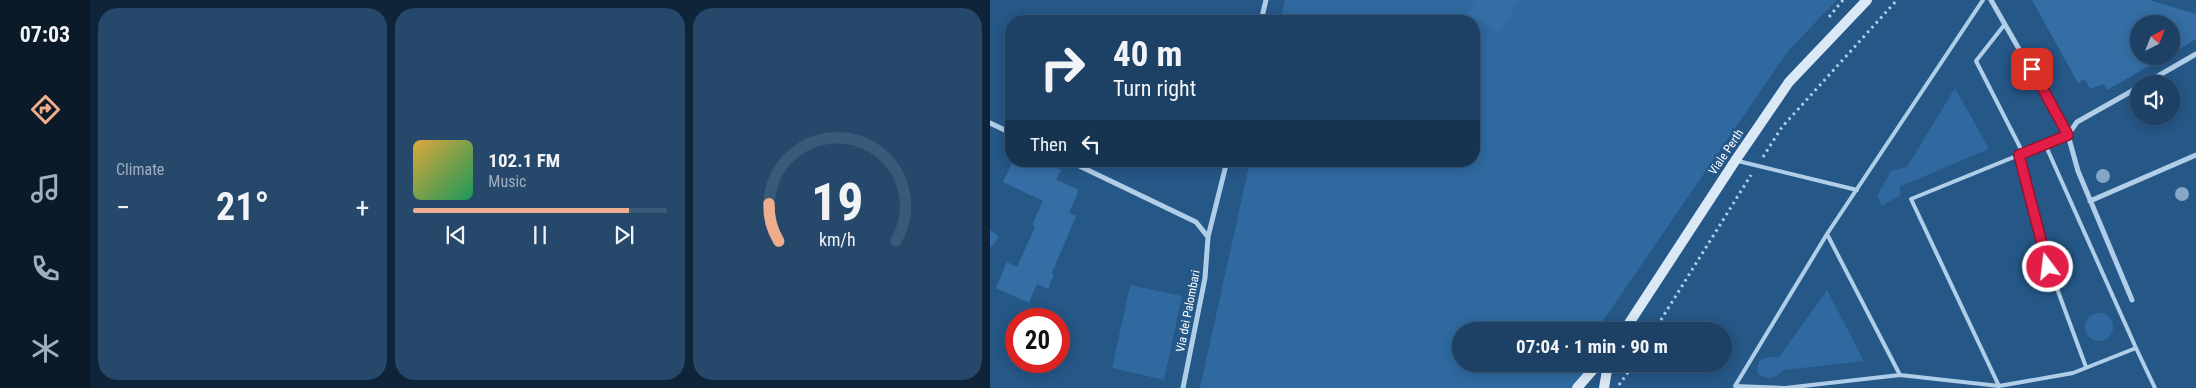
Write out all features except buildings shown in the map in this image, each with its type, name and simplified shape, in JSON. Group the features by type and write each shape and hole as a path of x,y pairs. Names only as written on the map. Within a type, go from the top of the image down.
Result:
{"main road":[{"name":"Viale Perth","path":"1630,322 1789,82 1867,0"},
{"path":"1577,388 1591,372"},
{"path":"1604,388 1607,372"},
{"path":"1585,388 1588,375"}],"street":[{"path":"1262,15 1266,0"},
{"path":"1991,0 2068,135 2069,144 2090,201 2132,300"},
{"path":"2160,75 2196,54"},
{"path":"2068,135 2077,122 2130,91"},
{"path":"990,123 1005,130"},
{"path":"2090,201 2196,155"},
{"path":"1081,167 1196,222 1208,237"},
{"name":"Via dei Palombari","path":"1183,388 1205,278 1208,237 1226,167"}],"lane":[{"path":"1982,0 1827,234 1735,386 1785,388 1900,375 1999,386 2073,373 2136,348"},
{"path":"2005,24 1976,60 2021,154 2048,267 2086,367"},
{"path":"1999,386 1911,199 2068,135"},
{"path":"2044,144 2155,388"},
{"path":"1735,161 1857,190"},
{"path":"1827,234 1900,375"}],"path":[{"path":"1614,388 1622,384 1629,372"}],"shaded area":[{"path":"1285,0 1837,0 1788,51 1602,322 1452,322 1452,372 1589,372 1577,388 1200,388 1249,167 1480,167 1480,15 1281,15"},
{"path":"1955,88 1989,149 1899,187 1901,195 1882,206 1877,196 1891,171 1907,167"},
{"path":"1130,285 1182,296 1164,380 1112,368"},
{"path":"1827,290 1864,361 1784,370 1772,377 1758,374 1757,367 1759,361 1768,357 1779,357"},
{"path":"2099,313 2109,317 2113,327 2109,337 2099,341 2089,337 2085,327 2089,317"}],"route":[{"path":"2032,69 2068,135 2019,155 2048,267"}]}
